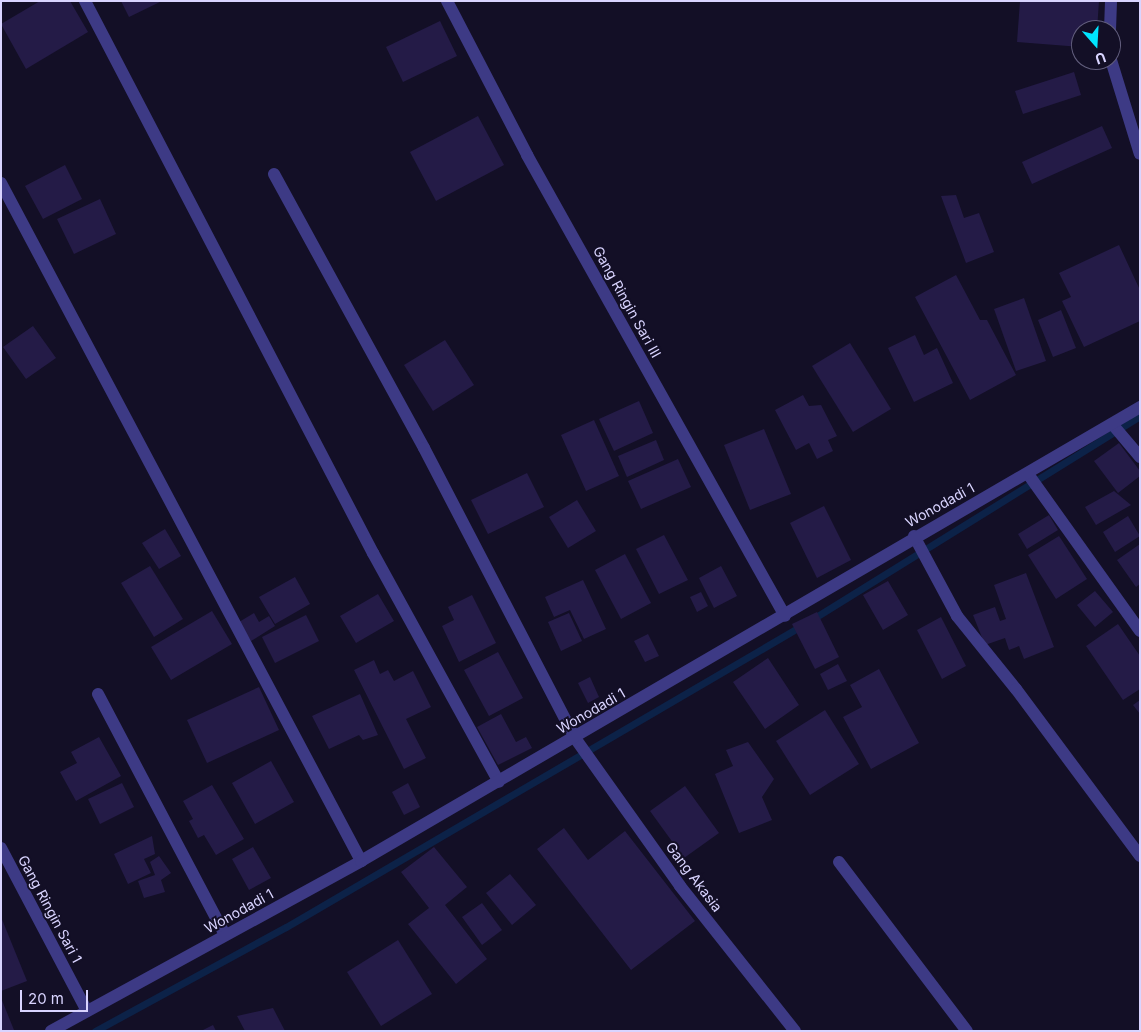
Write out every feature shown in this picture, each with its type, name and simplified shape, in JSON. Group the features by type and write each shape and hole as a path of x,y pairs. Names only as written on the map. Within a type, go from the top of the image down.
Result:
{"street":[{"path":"85,1 373,553 499,782"},
{"name":"Gang Ringin Sari III","path":"447,1 527,155 785,616"},
{"path":"1110,20 1111,1"},
{"path":"1114,70 1140,154"},
{"name":"Gang Akasia","path":"274,174 429,456 576,739 680,886 795,1031"},
{"path":"1,183 361,861"},
{"name":"Wonodadi 1","path":"53,1030 361,861 576,739 1113,425 1140,407"},
{"path":"1113,425 1140,457"},
{"path":"1028,474 1140,631"},
{"path":"917,540 957,616 1016,689 1140,856"},
{"path":"98,694 225,935"},
{"name":"Gang Ringin Sari 1","path":"1,848 87,1011"},
{"path":"839,862 967,1031"}],"building":[{"path":"40,1 70,1 88,32 26,69 1,24"},
{"path":"121,1 162,1 129,17"},
{"path":"1020,1 1099,1 1098,20 1071,20 1071,46 1017,42"},
{"path":"440,21 457,56 403,82 386,47"},
{"path":"1074,72 1081,95 1023,114 1015,91"},
{"path":"478,116 504,165 436,201 410,152"},
{"path":"1102,126 1112,148 1032,184 1022,162"},
{"path":"65,165 82,199 43,219 25,186"},
{"path":"956,195 964,218 979,213 994,252 966,263 941,196"},
{"path":"100,199 116,234 74,254 57,219"},
{"path":"1119,245 1140,290 1140,321 1084,347 1062,301 1071,297 1059,273"},
{"path":"956,275 980,320 987,320 1016,375 970,400 915,297"},
{"path":"1024,298 1046,361 1016,371 994,309"},
{"path":"1061,310 1076,348 1053,357 1038,320"},
{"path":"33,326 56,358 26,379 3,347"},
{"path":"915,335 924,355 937,348 953,383 914,402 888,348"},
{"path":"445,340 474,385 433,411 404,365"},
{"path":"850,343 891,409 853,432 812,366"},
{"path":"803,395 809,406 821,405 837,436 828,440 833,451 817,459 809,443 796,450 775,410"},
{"path":"639,401 653,433 614,451 599,419"},
{"path":"594,420 619,476 586,491 561,435"},
{"path":"764,429 791,494 750,510 724,445"},
{"path":"656,440 664,460 627,477 618,456"},
{"path":"1119,443 1140,471 1140,476 1118,493 1094,461"},
{"path":"678,459 691,487 641,509 628,481"},
{"path":"527,473 544,507 488,534 471,500"},
{"path":"1114,491 1131,505 1096,525 1085,507"},
{"path":"577,500 596,531 568,548 549,517"},
{"path":"824,506 851,560 817,578 790,523"},
{"path":"1049,515 1058,530 1027,549 1018,534"},
{"path":"1128,516 1140,536 1115,552 1103,532"},
{"path":"165,529 181,556 159,569 142,543"},
{"path":"664,535 688,580 659,594 636,549"},
{"path":"1059,536 1087,579 1056,599 1028,555"},
{"path":"1140,544 1140,584 1136,587 1117,560"},
{"path":"625,554 651,603 621,619 595,570"},
{"path":"150,566 183,619 154,637 121,583"},
{"path":"721,566 737,596 714,608 699,578"},
{"path":"1026,573 1054,647 1024,659 1019,646 1009,650 1005,638 985,645 973,615 995,607 1000,621 1006,619 994,585"},
{"path":"295,577 310,604 275,624 259,597"},
{"path":"583,580 606,629 584,639 570,610 554,617 545,597"},
{"path":"888,581 908,615 883,630 863,595"},
{"path":"1095,591 1113,612 1095,627 1077,605"},
{"path":"701,592 708,606 697,612 690,597"},
{"path":"378,594 394,621 356,643 340,616"},
{"path":"472,595 496,643 459,662 442,626 454,620 448,607"},
{"path":"212,611 232,644 171,680 151,647"},
{"path":"817,612 839,657 815,669 792,624"},
{"path":"254,613 259,622 269,616 275,626 251,641 239,622"},
{"path":"569,613 582,641 561,651 548,622"},
{"path":"306,615 319,641 275,663 262,637"},
{"path":"941,617 966,666 942,679 917,630"},
{"path":"1118,624 1140,656 1140,689 1123,700 1086,646"},
{"path":"648,634 659,656 645,662 634,641"},
{"path":"498,652 523,698 489,716 464,670"},
{"path":"768,658 799,705 765,729 733,682"},
{"path":"374,660 380,674 388,670 394,681 413,671 431,707 406,719 426,758 404,769 354,670"},
{"path":"838,664 847,681 828,690 820,674"},
{"path":"879,669 919,743 871,769 843,717 862,707 850,685"},
{"path":"590,677 599,697 588,703 578,683"},
{"path":"259,687 279,730 207,763 187,720"},
{"path":"360,694 378,735 363,740 359,735 329,749 312,716"},
{"path":"1140,700 1140,714 1133,705"},
{"path":"825,710 859,764 810,795 776,741"},
{"path":"501,714 516,742 526,737 532,748 498,765 477,727"},
{"path":"99,737 121,776 76,801 60,772 77,763 71,752"},
{"path":"748,742 774,779 762,797 772,820 739,833 715,774 733,766 726,750"},
{"path":"271,761 294,802 255,824 232,783"},
{"path":"122,783 134,807 100,824 88,799"},
{"path":"408,783 420,807 404,815 392,792"},
{"path":"212,785 244,839 216,855 204,835 198,838 189,821 193,819 183,801"},
{"path":"685,786 719,833 684,858 650,811"},
{"path":"564,828 588,860 625,831 695,921 631,970 537,849"},
{"path":"152,836 155,854 144,859 151,873 128,884 114,854"},
{"path":"253,847 271,878 249,890 232,859"},
{"path":"434,847 467,887 445,905 487,959 456,984 408,924 429,908 401,872"},
{"path":"159,856 171,873 161,880 165,892 144,898 138,881 155,875 150,862"},
{"path":"510,874 536,905 512,925 486,893"},
{"path":"482,903 502,930 482,945 462,917"},
{"path":"1,917 27,981 1,991"},
{"path":"398,940 432,994 381,1026 347,972"},
{"path":"1,998 14,1030 1,1031"},
{"path":"273,1008 285,1031 245,1031 237,1016"},
{"path":"213,1025 216,1031 201,1031"}],"waterway":[{"path":"811,620 1140,416"},
{"path":"95,1031 286,927 801,626"}]}
